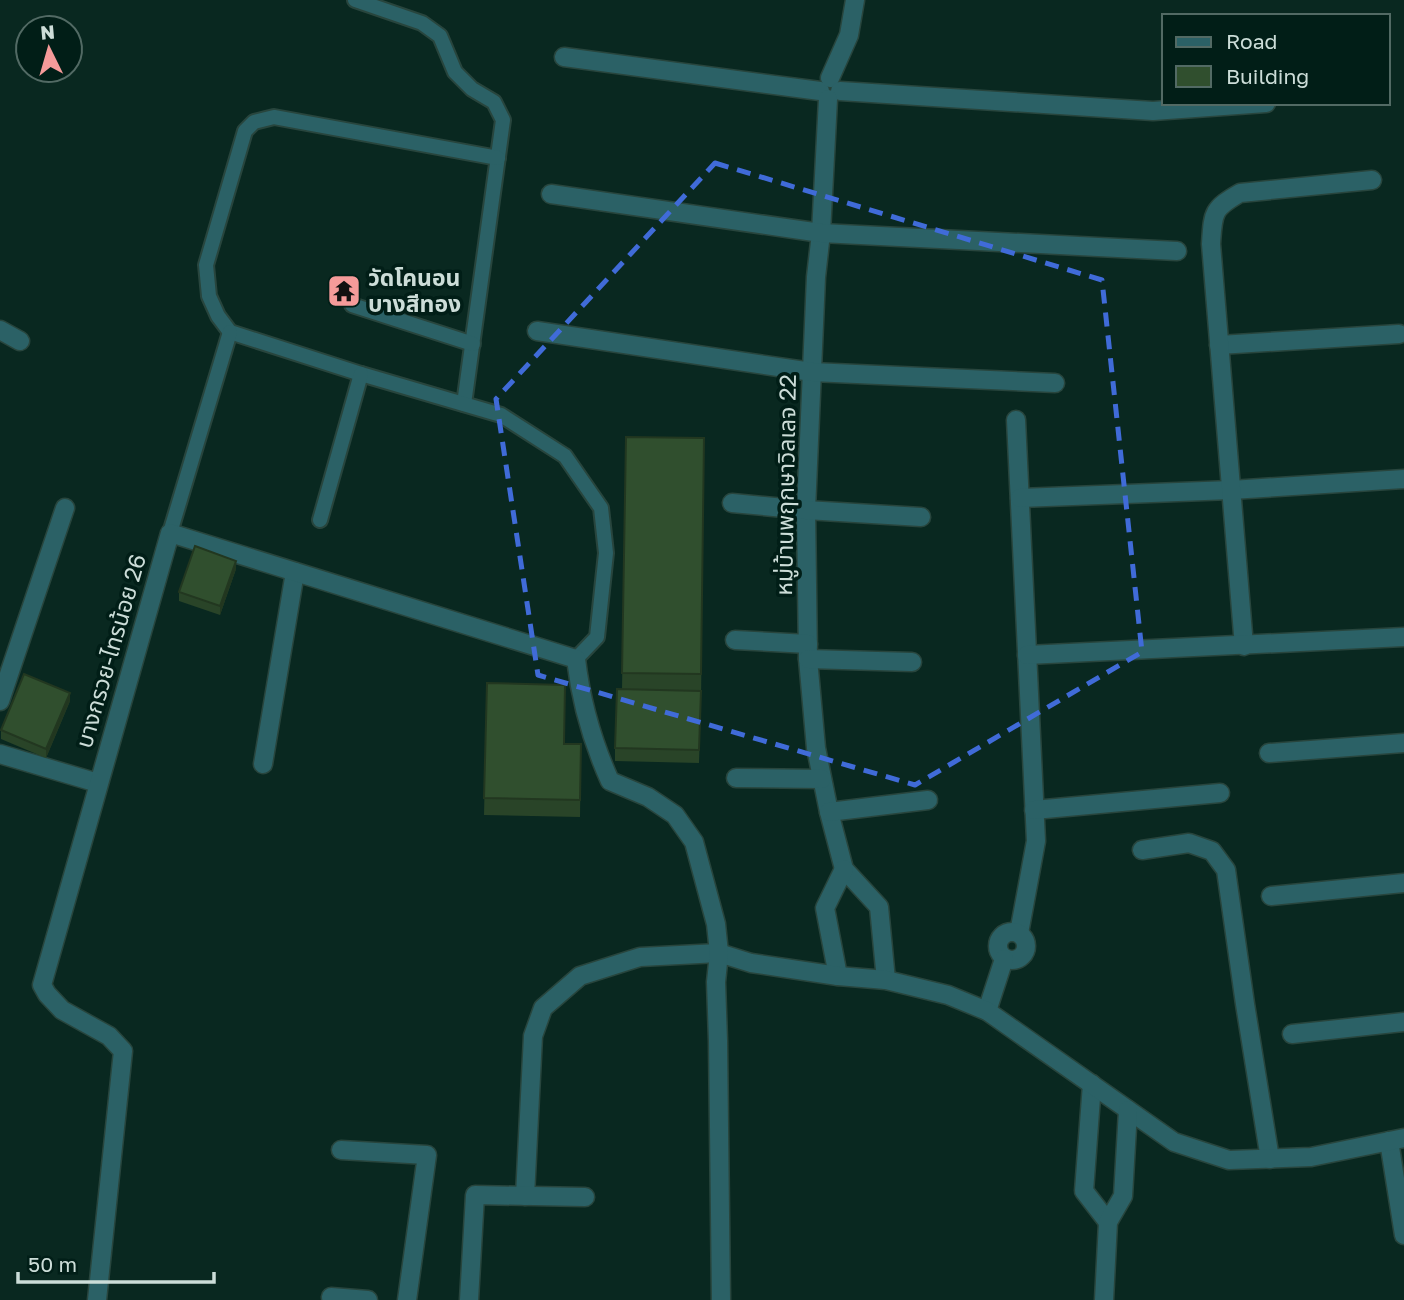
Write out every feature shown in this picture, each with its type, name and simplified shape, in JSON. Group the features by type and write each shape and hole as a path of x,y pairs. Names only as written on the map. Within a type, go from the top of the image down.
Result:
{"street":[{"path":"829,90 849,35 855,0"},
{"path":"564,57 829,90 1153,111 1238,105"},
{"name":"หมู่บ้านพฤกษาวิลเลจ 22","path":"829,90 816,277 806,510 808,651 816,748 844,869"},
{"path":"1244,646 1211,244 1213,215 1226,201 1241,193 1373,180"},
{"path":"551,194 821,233 1177,251"},
{"path":"0,330 20,341"},
{"path":"537,331 813,372 1055,383"},
{"path":"1219,345 1399,334"},
{"path":"988,1012 1004,959 1019,959 1027,946 1025,938 1019,933 1036,841 1016,421"},
{"path":"1020,498 1231,490 1404,479"},
{"path":"732,503 921,517"},
{"path":"0,701 65,508"},
{"path":"170,533 576,659 580,694 598,755 610,781 648,797 675,815 694,842 716,924 719,953 716,982 720,1300"},
{"name":"บางกรวย-ไทรน้อย 26","path":"97,1300 122,1051 109,1036 62,1010 42,985 170,533"},
{"path":"263,764 295,572"},
{"path":"1027,654 1404,637"},
{"path":"735,640 912,662"},
{"path":"1269,753 1404,743"},
{"name":"บางกรวย-ไทรน้อย 26","path":"0,754 98,783"},
{"path":"736,778 822,779"},
{"path":"1034,810 1220,793"},
{"path":"829,811 928,800"},
{"path":"1142,850 1188,843 1212,851 1226,870 1270,1158"},
{"path":"838,976 825,908 844,869 879,907 886,980"},
{"path":"1271,897 1404,883"},
{"path":"525,1196 533,1036 544,1008 580,976 640,957 719,953 751,963 886,980 948,995 988,1012 1174,1142 1229,1160 1311,1157 1396,1139 1404,1235"},
{"path":"1292,1034 1404,1022"},
{"path":"1092,1084 1084,1191 1108,1222"},
{"path":"1104,1300 1108,1222 1123,1196 1128,1110"},
{"path":"341,1150 427,1155 407,1300"},
{"path":"469,1300 475,1195 585,1197"},
{"path":"331,1297 368,1300"}],"lane":[{"path":"355,0 422,23 440,36 455,72 472,89 494,102 503,120 464,404"},
{"path":"498,158 274,117 254,122 246,131 205,265 209,296 218,316 230,332 501,415 565,456 601,508 606,553 597,637 576,659"},
{"path":"352,306 473,344"},
{"path":"170,533 230,332"},
{"path":"320,520 361,374"}],"highlighted area":[{"path":"715,163 1102,280 1142,652 915,785 538,675 496,399"}],"building":[{"path":"626,437 704,438 701,674 622,673"},
{"path":"195,546 236,561 220,606 179,592"},
{"path":"24,674 70,693 46,749 1,730"},
{"path":"487,683 565,685 564,744 581,744 580,800 484,798"},
{"path":"617,689 701,691 699,750 615,748"}],"place":[{"name":"วัดโคนอน บางสีทอง","path":"344,291"}]}
